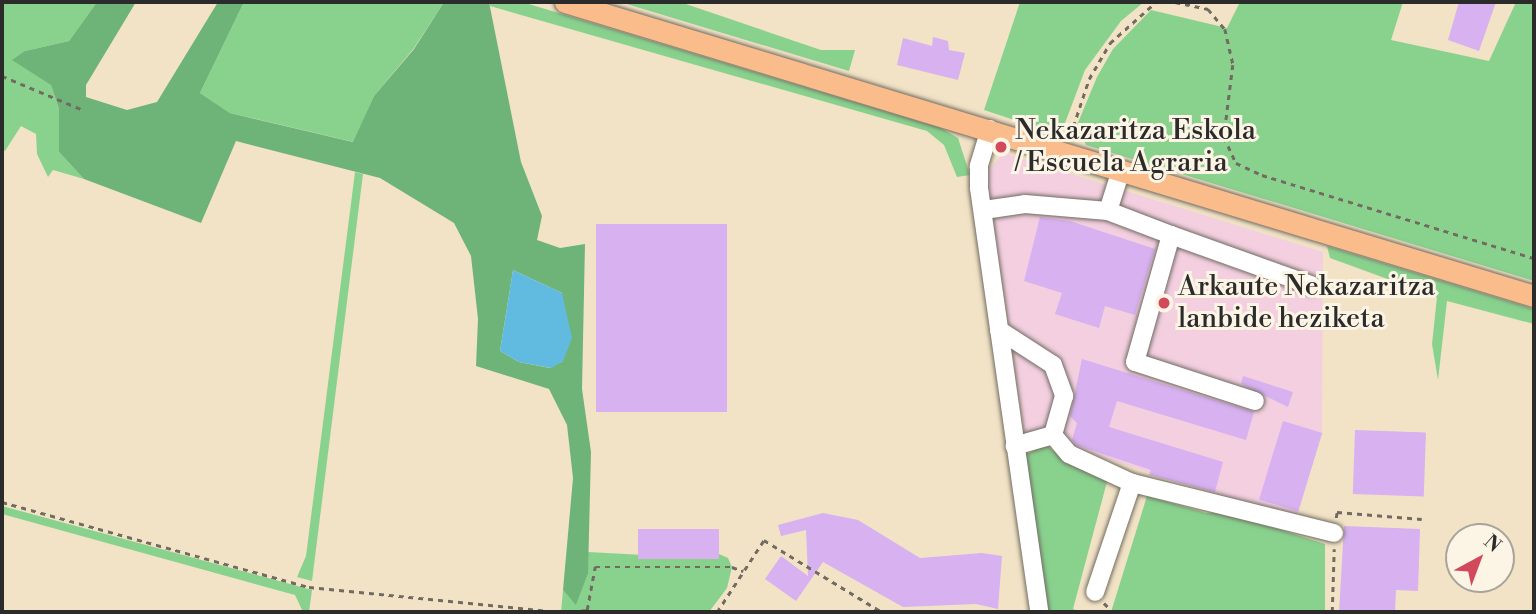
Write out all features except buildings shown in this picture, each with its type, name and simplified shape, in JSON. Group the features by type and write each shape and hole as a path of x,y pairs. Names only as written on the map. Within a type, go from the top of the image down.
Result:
{"main road":[{"path":"565,2 1534,296"}],"street":[{"path":"990,129 979,166 1039,612"},
{"path":"1108,211 1121,170"},
{"path":"984,210 1025,204 1108,211 1311,285"},
{"path":"1171,235 1135,362 1255,401"},
{"path":"999,330 1053,365 1064,396 1053,435"},
{"path":"1015,446 1053,435"},
{"path":"1053,435 1069,454 1132,483 1334,533"},
{"path":"1095,592 1132,483"}],"path":[{"path":"1064,153 1089,79 1110,43 1156,2"},
{"path":"1175,2 1208,9 1225,29 1233,65 1224,138 1236,163 1262,175 1534,258"},
{"path":"2,76 81,109"},
{"path":"2,502 309,587 561,612 587,610 595,567 732,567 743,571"},
{"path":"1332,612 1337,512 1422,519"},
{"path":"717,612 764,540 882,612"}],"shaded area":[{"name":"Arkaute Nekazaritza lanbide heziketa","path":"1004,153 1323,252 1322,433 1296,520 1024,432 987,181 989,169"}],"green space":[{"path":"2,2 97,2 69,41 25,51 51,85 59,109 59,152 84,179 53,170 48,177 37,154 36,134 21,126 5,151 2,150"},
{"path":"97,2 136,2 86,85 86,97 127,110 157,102 218,2 244,2 200,93 230,113 353,142 374,96 414,49 444,2 489,2 521,162 542,216 537,240 560,248 585,244 582,389 591,452 588,574 576,605 563,590 573,478 567,425 549,389 476,366 478,319 471,256 454,223 380,178 236,141 201,223 84,179 59,152 59,109 51,85 12,60 25,51 69,41","holes":["513,270 562,293 563,361 550,368 519,362 500,351"]},
{"path":"244,2 444,2 414,48 374,96 354,142 230,113 200,93"},
{"path":"489,2 522,2 941,128 958,138 970,175 957,177 944,145 927,131 490,6"},
{"path":"620,2 680,2 821,50 855,50 849,71"},
{"path":"1020,2 1144,2 1121,21 1085,70 1065,123 1051,132 984,110"},
{"path":"1240,2 1403,2 1391,40 1489,61 1516,2 1534,2 1534,281 1086,145 1077,125 1097,77 1113,49 1151,10 1227,28"},
{"path":"355,172 363,174 312,581 297,577 306,556"},
{"path":"1327,246 1534,309 1534,324 1447,301 1438,380 1432,344 1437,297 1330,258"},
{"path":"1046,445 1059,456 1108,478 1073,609 1082,612 1048,612 1025,455"},
{"path":"1147,496 1206,513 1224,512 1325,544 1325,612 1111,612"},
{"path":"2,506 312,590 309,612 303,612 295,595 2,514"},
{"path":"588,552 718,559 719,554 728,558 732,567 727,588 709,612 561,612 563,590 576,604 588,574"}],"water":[{"path":"513,270 562,293 572,338 563,361 551,368 519,362 500,351"}],"place":[{"name":"Nekazaritza Eskola / Escuela Agraria","path":"1001,147"},
{"name":"Arkaute Nekazaritza lanbide heziketa","path":"1164,303"}]}
